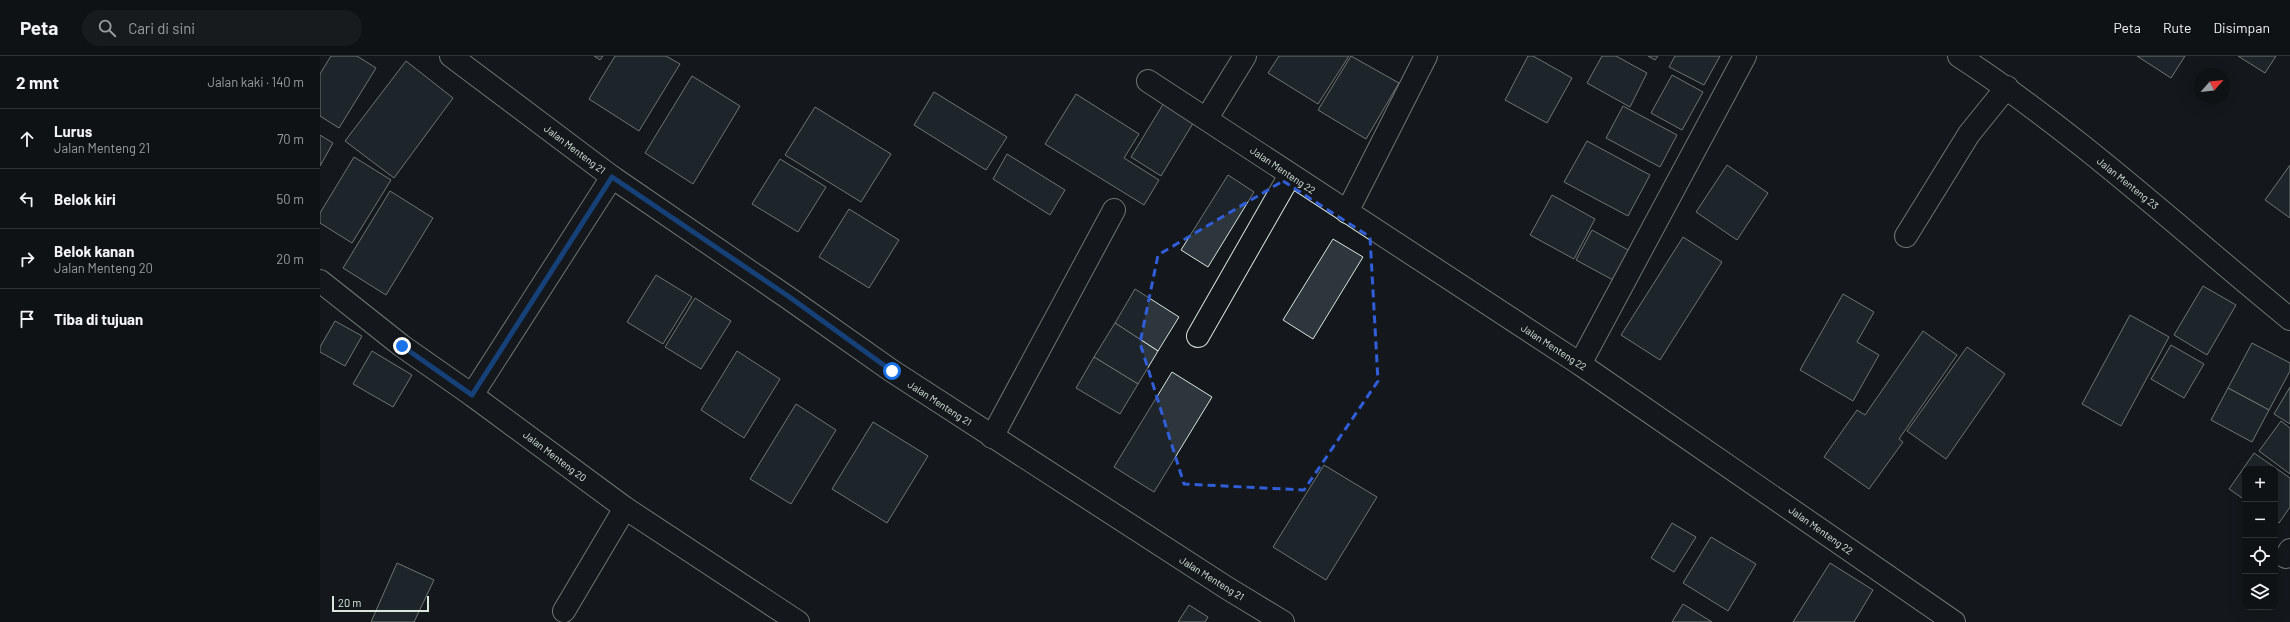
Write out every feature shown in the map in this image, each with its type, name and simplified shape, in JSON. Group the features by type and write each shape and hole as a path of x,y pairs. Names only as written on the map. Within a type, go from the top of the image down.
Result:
{"street":[{"name":"Jalan Menteng 21","path":"451,56 612,177 788,296 892,371 992,437 1283,622"},
{"path":"1207,118 1245,56"},
{"path":"1347,212 1426,56"},
{"path":"1580,364 1745,56"},
{"name":"Jalan Menteng 23","path":"1959,56 2007,87 2140,193 2290,319"},
{"name":"Jalan Menteng 22","path":"1148,81 1207,118 1290,175 1580,364 1954,622"},
{"path":"1906,236 1969,134 2007,87"},
{"path":"1198,336 1290,175"},
{"path":"472,395 612,177"},
{"path":"992,437 1114,210"},
{"name":"Jalan Menteng 20","path":"320,281 402,346 472,395 625,508 798,622"},
{"path":"564,611 625,508"}],"highlighted area":[{"path":"1283,181 1370,237 1378,381 1304,490 1184,484 1140,343 1158,255"}],"building":[{"path":"331,56 357,56 376,68 339,128 320,116 320,74"},
{"path":"594,56 603,56 600,60"},
{"path":"615,56 666,56 680,64 639,131 589,99"},
{"path":"1279,56 1349,56 1318,104 1268,73"},
{"path":"1351,56 1399,83 1366,139 1318,110"},
{"path":"1528,56 1533,56 1572,78 1547,123 1505,100"},
{"path":"1602,56 1616,56 1647,73 1630,107 1587,83"},
{"path":"1648,56 1658,56 1655,60"},
{"path":"1675,56 1720,56 1704,85 1669,67"},
{"path":"2137,56 2185,56 2171,78"},
{"path":"2238,56 2276,56 2265,73"},
{"path":"406,61 453,98 394,178 345,141"},
{"path":"1672,75 1703,92 1682,130 1651,113"},
{"path":"692,76 740,106 693,184 645,153"},
{"path":"934,92 1007,137 986,170 914,125"},
{"path":"1076,94 1139,134 1124,158 1159,180 1144,205 1045,144"},
{"path":"1165,101 1195,120 1161,176 1131,157"},
{"path":"1623,106 1677,135 1660,167 1606,138"},
{"path":"815,107 891,154 861,202 785,155"},
{"path":"320,135 333,143 320,166"},
{"path":"1587,141 1650,175 1628,216 1564,182"},
{"path":"1007,154 1065,190 1050,215 993,179"},
{"path":"354,157 391,180 352,243 320,223 320,213"},
{"path":"780,159 826,187 798,232 752,204"},
{"path":"1727,165 1768,193 1737,240 1696,212"},
{"path":"2290,165 2290,218 2265,200"},
{"path":"1228,175 1254,192 1208,267 1181,250"},
{"path":"390,191 433,218 386,295 343,268"},
{"path":"1552,195 1595,219 1574,259 1530,235"},
{"path":"849,209 899,240 869,288 819,257"},
{"path":"1592,230 1630,251 1613,280 1576,260"},
{"path":"1683,237 1722,262 1660,360 1621,335"},
{"path":"1333,239 1363,257 1313,339 1283,320"},
{"path":"656,275 692,297 663,344 627,322"},
{"path":"2203,286 2236,305 2207,355 2174,335"},
{"path":"1135,289 1179,317 1158,351 1115,323"},
{"path":"1843,294 1874,312 1857,342 1879,355 1853,401 1800,370"},
{"path":"695,298 731,321 701,369 665,347"},
{"path":"2130,315 2169,337 2121,426 2082,404"},
{"path":"335,321 362,336 345,366 320,352 320,347"},
{"path":"1115,323 1158,351 1138,384 1094,357"},
{"path":"1923,331 1957,355 1899,439 1903,442 1869,489 1824,457 1857,410 1865,415"},
{"path":"2252,343 2290,363 2290,371 2269,410 2228,388"},
{"path":"2171,345 2204,364 2184,398 2151,379"},
{"path":"1967,347 2005,374 1946,459 1907,431"},
{"path":"372,351 412,375 393,407 353,384"},
{"path":"737,351 780,379 744,438 701,410"},
{"path":"1094,357 1138,384 1120,414 1076,388"},
{"path":"1172,372 1212,397 1154,492 1114,467"},
{"path":"2290,387 2290,424 2274,414"},
{"path":"2228,388 2269,410 2252,442 2211,420"},
{"path":"796,404 836,430 791,504 750,479"},
{"path":"2281,421 2290,428 2290,474 2259,451"},
{"path":"873,422 928,456 887,523 832,489"},
{"path":"2254,453 2273,466 2245,466"},
{"path":"1324,465 1377,497 1326,580 1273,547"},
{"path":"2242,470 2242,498 2229,489"},
{"path":"2278,470 2290,478 2290,507 2279,523"},
{"path":"1672,523 1696,537 1674,572 1651,558"},
{"path":"1711,537 1756,564 1728,611 1683,583"},
{"path":"397,563 434,580 414,622 371,622"},
{"path":"1830,563 1873,590 1854,622 1793,622"},
{"path":"1683,604 1712,622 1672,622"},
{"path":"1189,605 1208,617 1205,622 1178,622"}],"route":[{"path":"402,346 472,395 612,177 788,296 892,371"}]}
